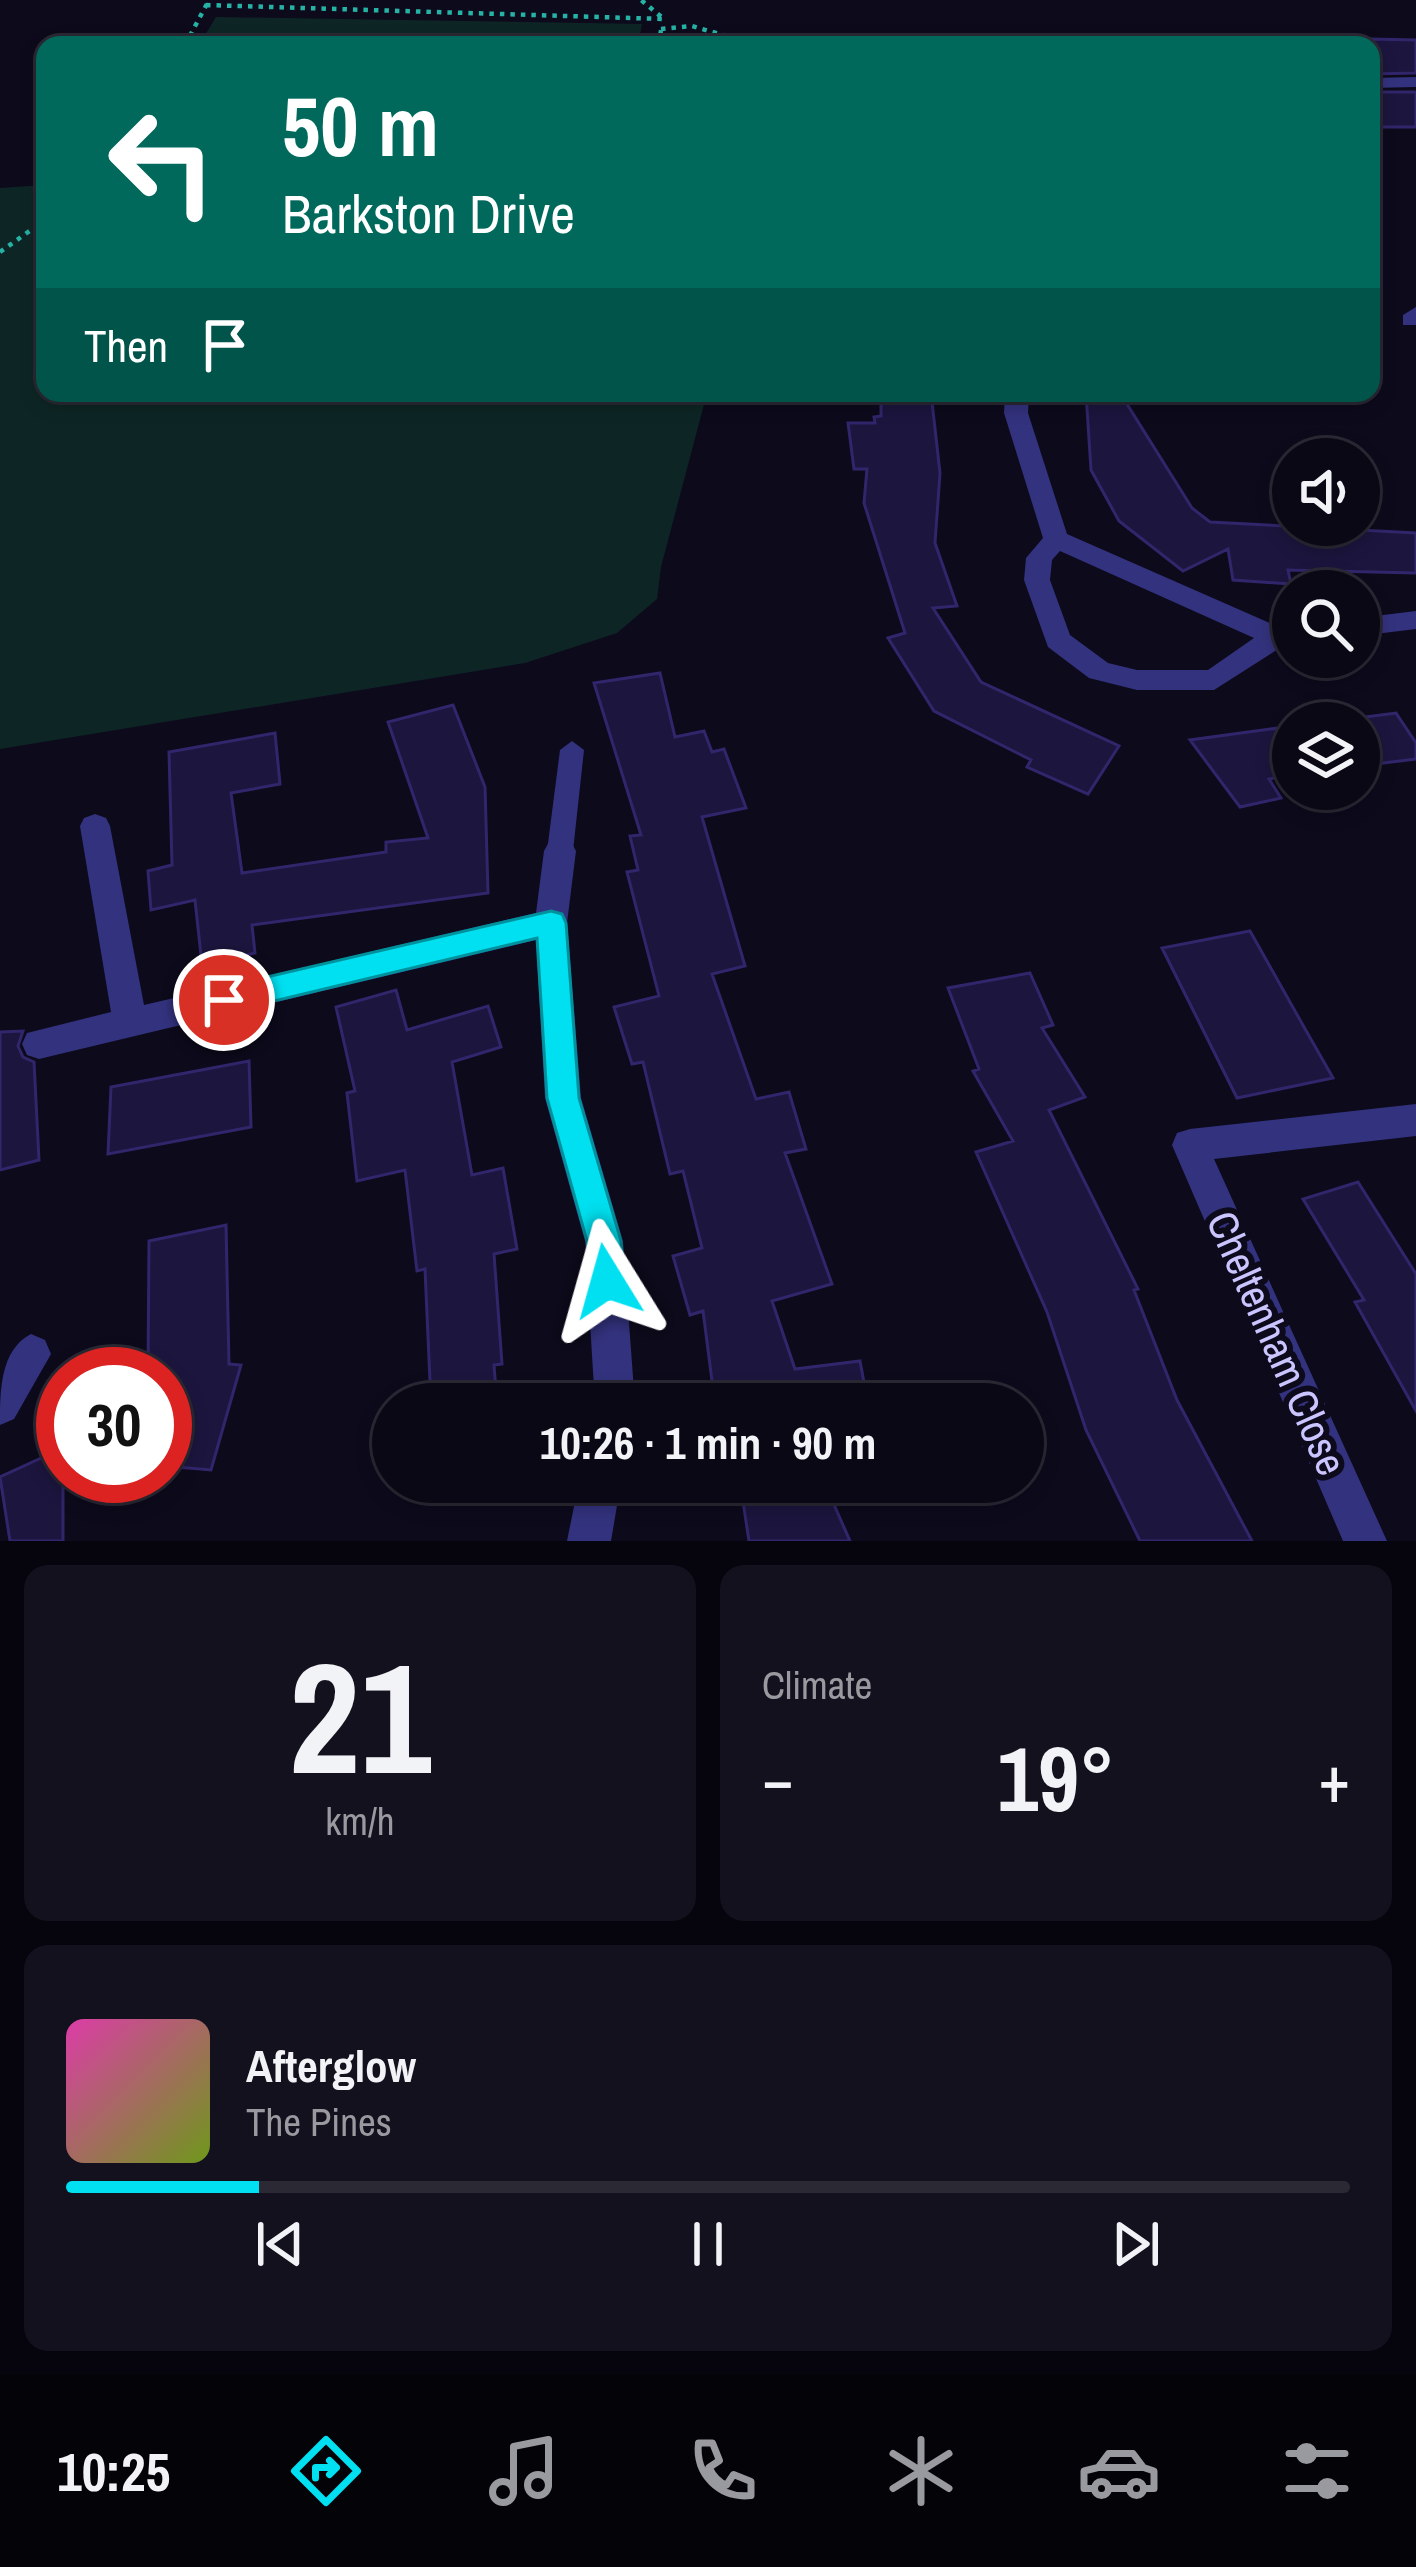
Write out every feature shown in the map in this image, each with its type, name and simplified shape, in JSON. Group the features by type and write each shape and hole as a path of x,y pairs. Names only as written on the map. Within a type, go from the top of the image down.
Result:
{"street":[{"path":"1380,83 1416,82"},
{"path":"1017,402 1056,539 1272,630"},
{"path":"1056,539 1039,558 1037,580 1058,640 1099,670 1137,680 1214,680 1272,644"},
{"path":"1380,624 1416,620"},
{"path":"95,826 130,1022"},
{"path":"560,851 551,923 563,1098 604,1241 614,1383"},
{"path":"39,1044 551,923"},
{"name":"Cheltenham Close","path":"1365,1541 1190,1144 1416,1120"},
{"path":"0,1405 31,1354"},
{"path":"589,1541 596,1503"}],"lane":[{"path":"560,851 572,750"}],"path":[{"path":"641,0 664,19"},
{"path":"190,36 207,3 664,19"},
{"path":"660,36 664,19"},
{"path":"661,29 692,26 726,36"},
{"path":"0,252 36,226"}],"green space":[{"path":"216,17 642,24 640,36 204,36"},
{"path":"36,186 36,402 705,402 661,567 657,599 617,633 525,663 0,749 0,188"}],"building":[{"path":"1380,39 1416,40 1416,73 1380,74"},
{"path":"1380,92 1416,92 1416,127 1380,127"},
{"path":"881,402 932,402 940,473 935,543 957,606 933,608 981,682 1119,746 1088,794 1027,767 1031,760 934,711 888,638 905,633 864,503 867,469 854,469 848,423 875,423 874,417 881,416"},
{"path":"1087,402 1126,402 1192,508 1210,522 1272,525 1272,546 1380,546 1380,531 1416,533 1416,573 1272,570 1272,583 1233,580 1228,549 1183,571 1119,521 1091,470"},
{"path":"660,673 675,737 704,731 712,752 724,749 746,808 702,817 745,966 712,974 756,1099 789,1092 806,1149 785,1153 832,1284 772,1301 795,1369 860,1361 864,1383 712,1383 703,1311 690,1315 673,1256 702,1248 683,1171 670,1174 643,1062 632,1064 614,1007 659,996 627,872 638,870 630,836 641,835 594,683"},
{"path":"453,705 485,787 488,893 252,925 255,953 202,965 195,900 151,910 148,871 172,865 169,752 275,733 280,784 231,793 242,873 386,852 386,842 428,838 388,722"},
{"path":"1396,713 1416,743 1416,759 1380,763 1380,715"},
{"path":"1272,729 1272,800 1240,807 1190,740"},
{"path":"1250,931 1333,1078 1237,1098 1162,948"},
{"path":"1030,973 1053,1025 1042,1028 1085,1097 1049,1110 1138,1289 1134,1290 1177,1400 1252,1541 1140,1541 1086,1430 1047,1312 976,1152 1013,1141 973,1071 979,1069 948,988"},
{"path":"396,990 407,1030 488,1006 501,1047 452,1062 472,1175 503,1168 517,1249 494,1254 502,1364 494,1365 495,1383 430,1383 425,1269 417,1271 405,1170 357,1181 347,1093 355,1091 336,1007"},
{"path":"23,1031 18,1046 23,1057 34,1062 39,1160 0,1170 0,1032"},
{"path":"249,1061 251,1127 108,1154 111,1087"},
{"path":"1358,1182 1416,1274 1416,1411 1355,1302 1364,1300 1303,1199"},
{"path":"226,1225 229,1364 241,1365 211,1470 192,1468 192,1347 148,1347 149,1241"},
{"path":"36,1460 36,1503 63,1503 63,1541 10,1541 0,1477"},
{"path":"743,1503 833,1503 850,1541 749,1541"}],"route":[{"path":"224,1000 551,923 563,1098 604,1241 607,1281"}]}
